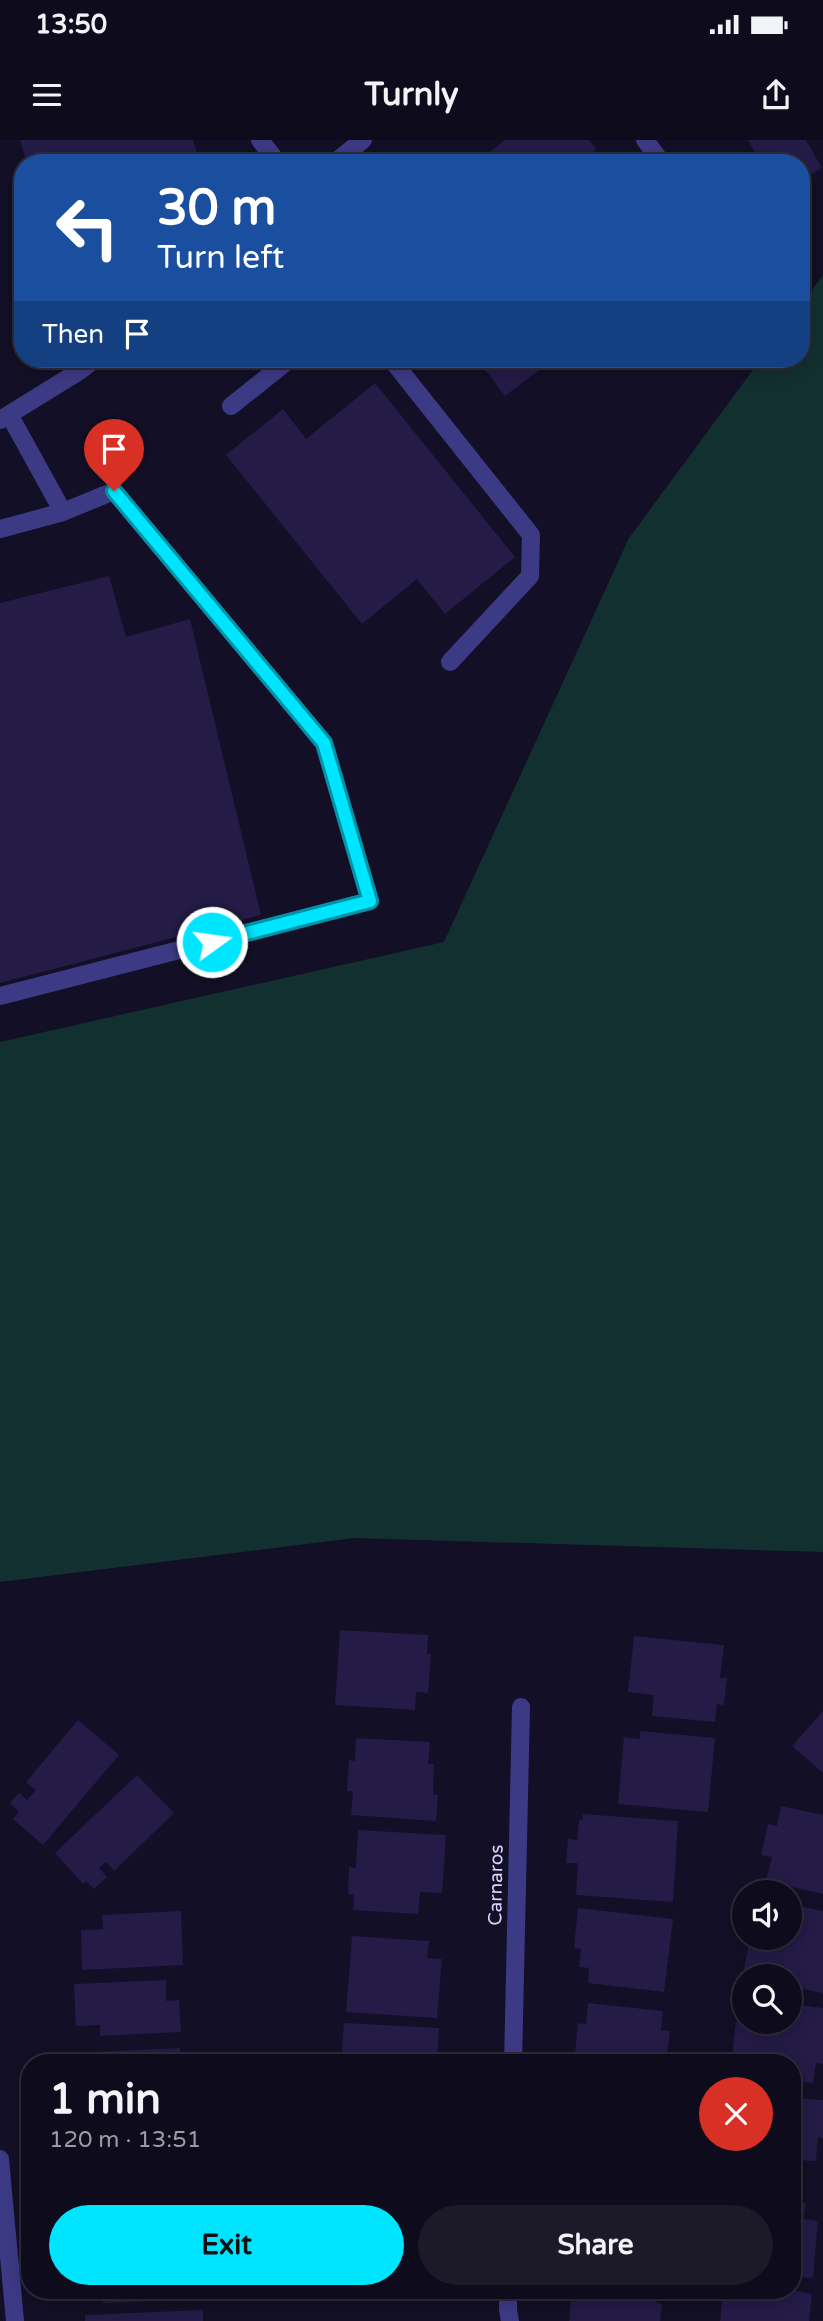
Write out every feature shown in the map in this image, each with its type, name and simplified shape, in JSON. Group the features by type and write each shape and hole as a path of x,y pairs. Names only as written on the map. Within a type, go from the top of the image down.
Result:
{"street":[{"path":"260,140 271,154"},
{"path":"345,154 363,140"},
{"path":"63,512 5,418 81,368"},
{"path":"231,406 279,368"},
{"path":"398,368 531,535 530,576 450,662"},
{"path":"0,529 63,512 114,491 324,743 370,901 0,996"},
{"name":"Carnaros","path":"513,2054 521,1707"},
{"path":"0,2159 15,2321"},
{"path":"508,2299 510,2321"}],"green space":[{"path":"823,275 823,1552 354,1538 0,1582 0,1042 444,942 629,538 754,368 810,368 810,293"}],"building":[{"path":"20,140 193,140 197,154 24,154"},
{"path":"505,140 589,140 596,149 592,154 487,154"},
{"path":"748,140 806,140 822,168 810,175 810,154 756,154"},
{"path":"484,368 542,368 505,396"},
{"path":"375,383 515,557 445,614 417,579 362,624 226,455 283,409 306,439"},
{"path":"109,576 126,637 190,619 261,915 0,983 0,603"},
{"path":"340,1630 428,1635 427,1654 431,1654 428,1693 416,1692 415,1710 335,1705"},
{"path":"634,1636 724,1645 720,1678 727,1678 724,1705 717,1704 715,1722 652,1716 654,1695 628,1692"},
{"path":"823,1711 823,1773 792,1746"},
{"path":"78,1720 119,1755 43,1845 13,1819 19,1812 10,1803 19,1793 27,1800 36,1790 26,1782"},
{"path":"640,1731 715,1738 708,1812 618,1804 624,1737 640,1739"},
{"path":"356,1738 430,1742 428,1764 434,1764 433,1795 438,1795 436,1821 351,1815 353,1791 347,1791 349,1760 355,1761"},
{"path":"137,1775 174,1813 114,1871 106,1862 99,1868 107,1877 94,1889 86,1881 83,1884 55,1853"},
{"path":"781,1806 823,1815 823,1894 802,1889 802,1880 766,1880 772,1857 761,1855 768,1824 777,1826"},
{"path":"583,1814 678,1821 673,1902 576,1895 578,1863 566,1863 568,1839 577,1840 579,1820 582,1820"},
{"path":"358,1830 446,1835 442,1893 420,1892 418,1914 353,1910 354,1895 348,1894 349,1867 356,1868"},
{"path":"802,1907 823,1911 823,1993 802,1989 802,1964 745,1964 748,1950 802,1950"},
{"path":"578,1908 673,1919 664,1992 588,1983 589,1968 579,1967 581,1949 574,1948"},
{"path":"181,1911 183,1965 82,1970 81,1930 103,1929 102,1915"},
{"path":"352,1936 429,1941 427,1958 442,1959 437,2018 346,2012"},
{"path":"166,1980 166,2001 179,2000 181,2032 100,2036 100,2025 76,2026 74,1984"},
{"path":"588,2003 663,2011 661,2030 670,2031 667,2054 575,2054 578,2023 586,2024"},
{"path":"802,2006 823,2008 823,2064 816,2063 813,2083 801,2082 801,2054 732,2054 735,2034 802,2034"},
{"path":"344,2023 439,2028 437,2054 342,2054"},
{"path":"180,2048 180,2054 71,2054"},
{"path":"801,2099 823,2100 823,2138 818,2137 816,2161 801,2160"},
{"path":"801,2203 806,2203 804,2219 818,2221 813,2278 801,2277"},
{"path":"801,2292 812,2294 809,2321 720,2321 722,2299 801,2299"},
{"path":"103,2299 179,2299 179,2300 103,2303"},
{"path":"571,2299 656,2299 656,2303 662,2304 660,2321 569,2321"},
{"path":"203,2310 203,2321 85,2321 85,2315"}],"route":[{"path":"114,491 324,743 370,901 212,942"}]}
